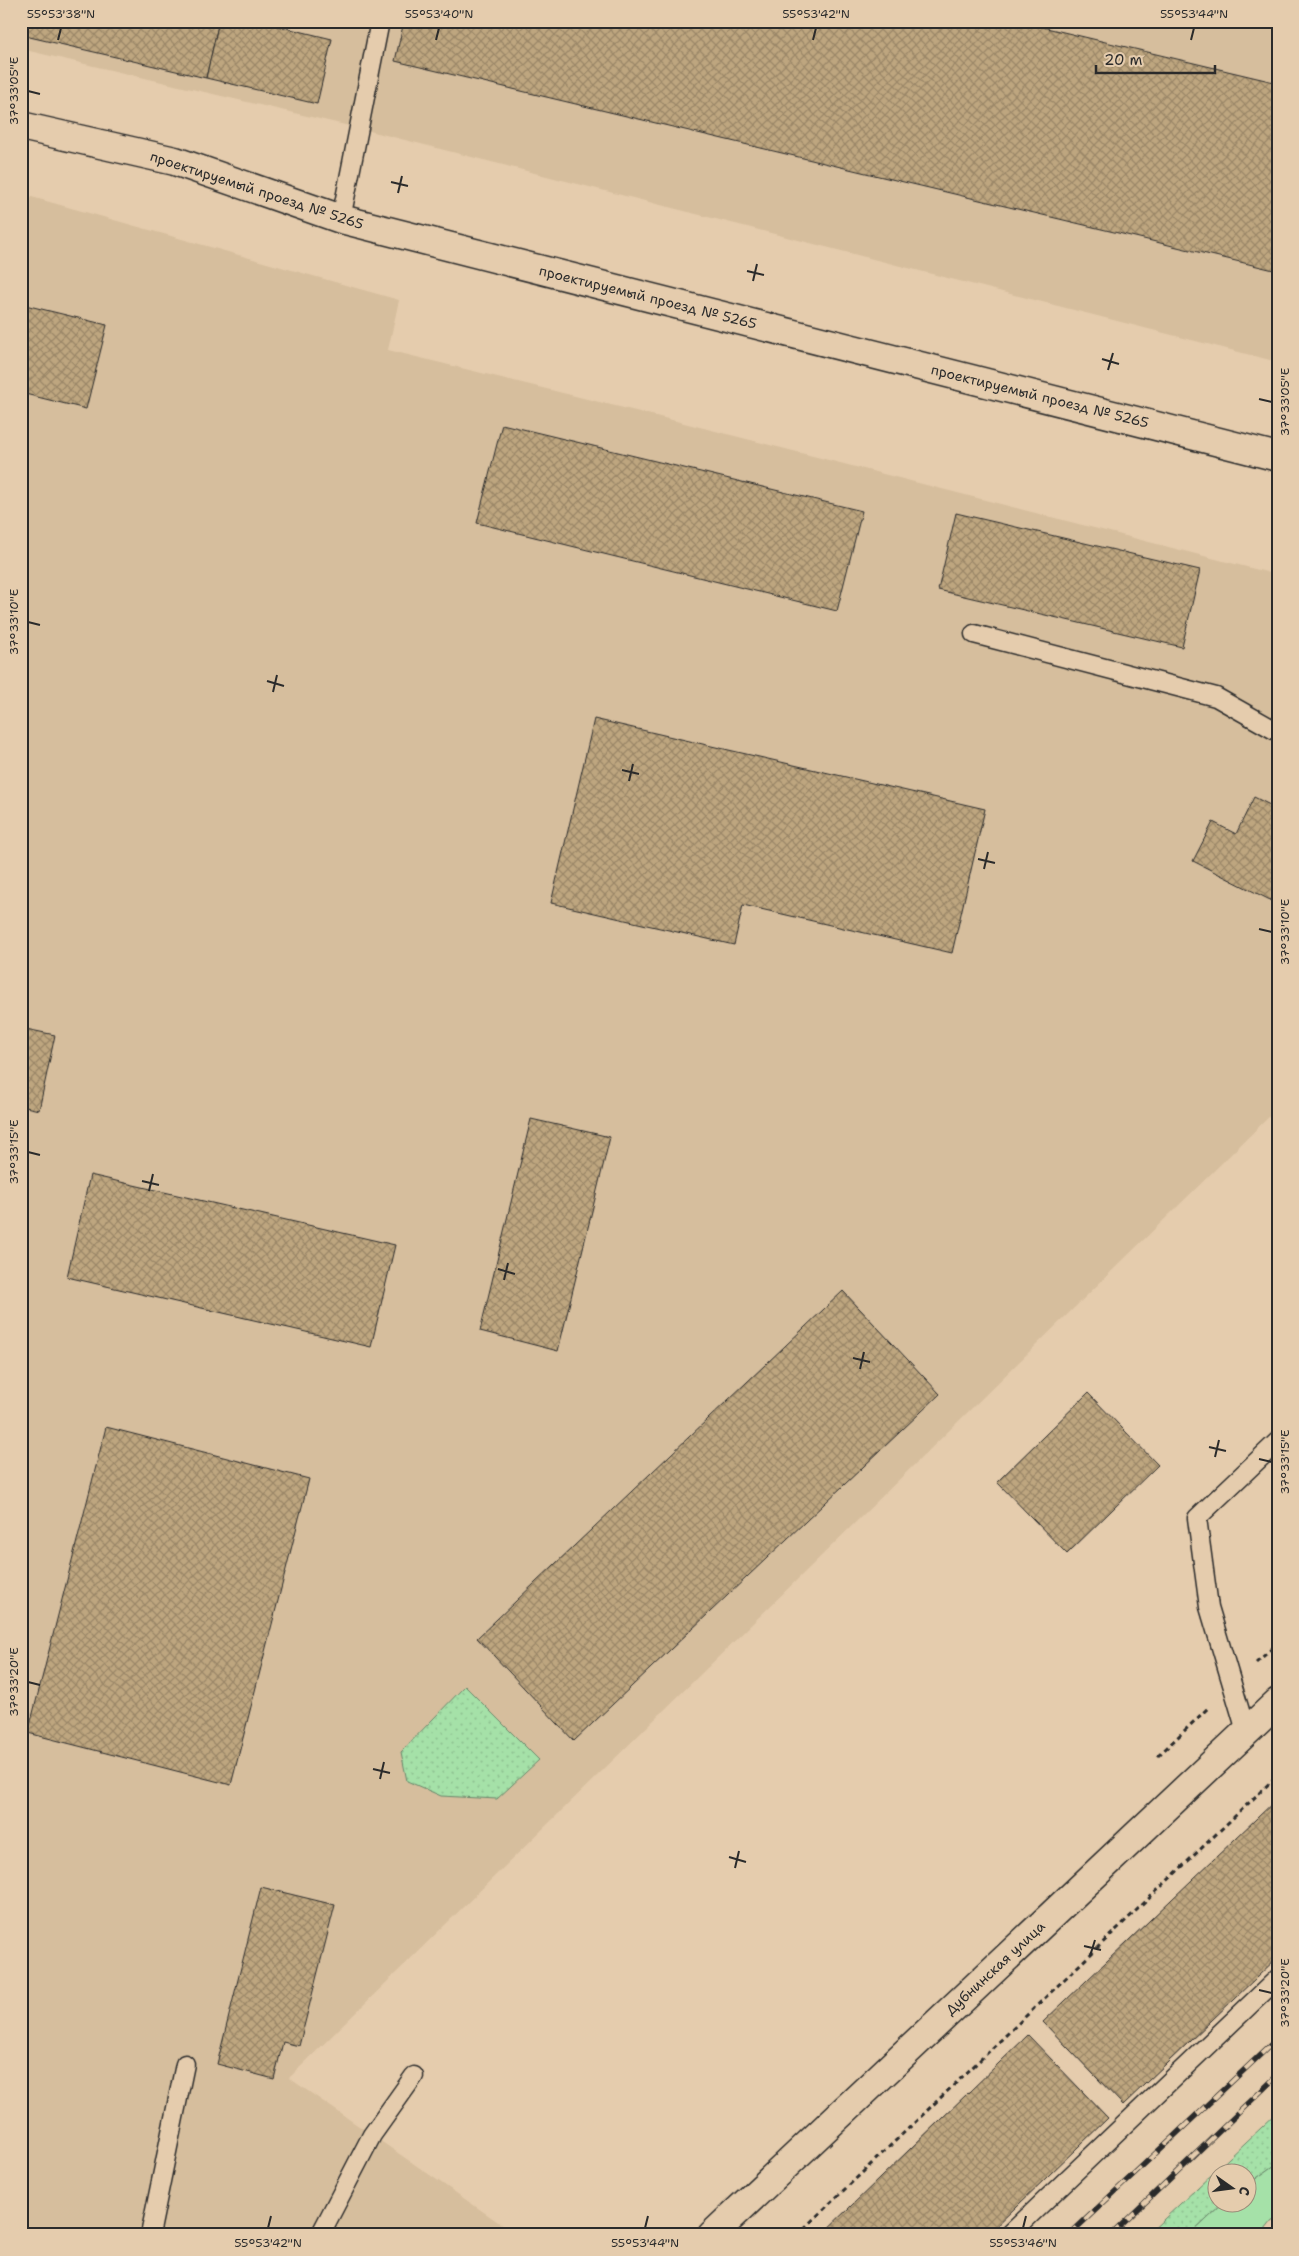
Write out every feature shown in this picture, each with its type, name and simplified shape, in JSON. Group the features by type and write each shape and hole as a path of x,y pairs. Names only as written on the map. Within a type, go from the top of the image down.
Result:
{"street":[{"name":"проектируемый проезд № 5265","path":"21,126 176,161 340,219 1278,457"},
{"name":"Дубнинская улица","path":"712,2235 1278,1702"}],"lane":[{"path":"340,219 380,21"},
{"path":"974,634 1216,697 1278,732"},
{"path":"1246,1731 1209,1607 1197,1518 1278,1441"},
{"path":"1009,2235 1278,1978"},
{"path":"150,2235 185,2064"},
{"path":"320,2235 372,2135 414,2076"}],"path":[{"path":"797,2235 1278,1775"}],"shaded area":[{"path":"21,21 1278,21 1278,362 358,128 21,49"},
{"path":"21,194 399,300 388,350 676,421 1278,575 1278,1108 289,2078 517,2235 21,2235"}],"green space":[{"path":"465,1686 539,1760 497,1799 441,1796 407,1781 401,1752"},
{"path":"1278,2112 1278,2163 1256,2179 1256,2164 1223,2164"},
{"path":"1278,2163 1278,2220 1272,2221 1261,2235 1190,2235 1212,2214 1256,2214 1256,2179"},
{"path":"1206,2180 1206,2214 1212,2214 1190,2235 1147,2235"}],"building":[{"path":"21,21 219,21 206,78 21,35"},
{"path":"219,21 257,21 332,39 317,104 206,78"},
{"path":"404,21 1017,21 1278,83 1278,271 395,61"},
{"path":"21,304 107,325 86,409 21,393"},
{"path":"502,424 862,511 837,611 477,523"},
{"path":"956,513 1200,570 1182,647 938,590"},
{"path":"594,719 985,809 952,953 743,905 734,945 551,903"},
{"path":"1254,797 1278,809 1278,904 1193,861 1213,822 1236,834"},
{"path":"21,1028 55,1035 39,1110 21,1106"},
{"path":"531,1119 610,1137 558,1351 480,1331"},
{"path":"90,1175 395,1245 371,1347 67,1277"},
{"path":"843,1291 940,1394 574,1741 477,1638"},
{"path":"1088,1393 1158,1465 1067,1554 997,1482"},
{"path":"106,1427 309,1479 231,1785 28,1733"},
{"path":"1278,1798 1278,1957 1123,2105 1043,2022"},
{"path":"261,1887 335,1905 299,2046 283,2042 274,2079 217,2064"},
{"path":"1028,2035 1108,2118 987,2235 821,2235"}],"railway":[{"path":"1069,2235 1278,2038"},
{"path":"1111,2235 1278,2075"}]}
